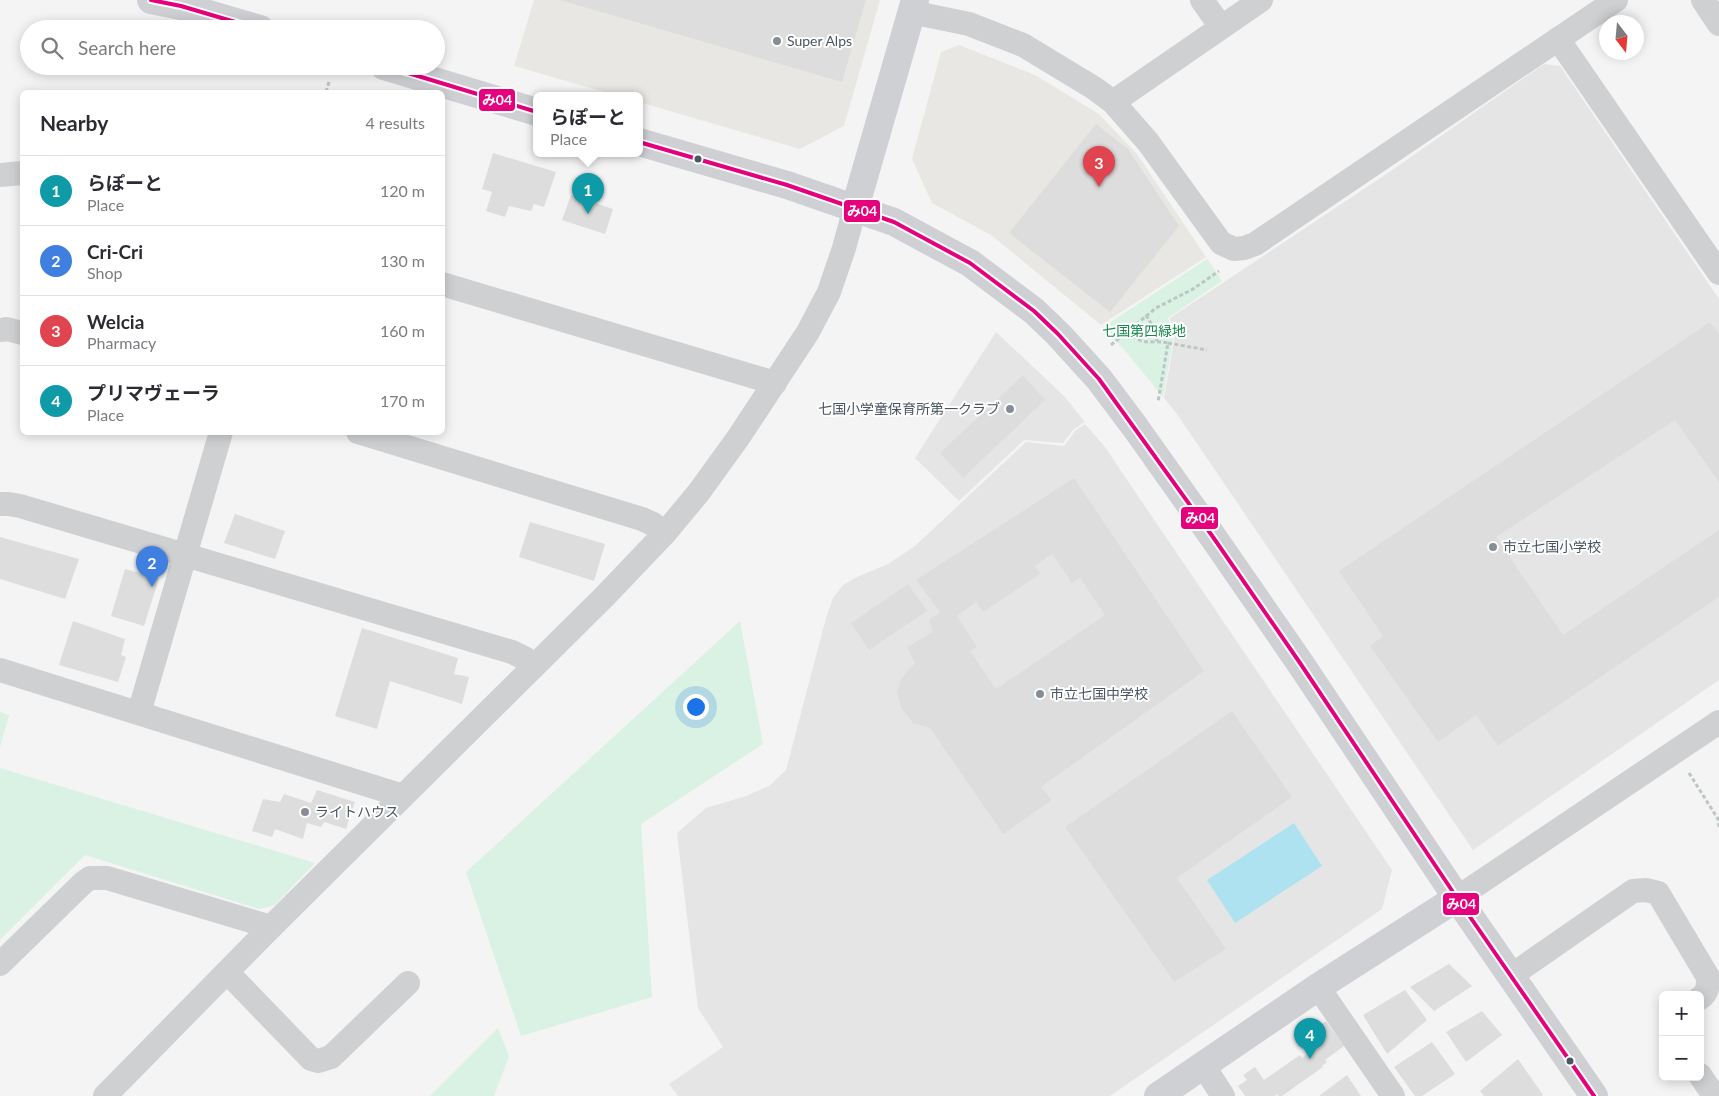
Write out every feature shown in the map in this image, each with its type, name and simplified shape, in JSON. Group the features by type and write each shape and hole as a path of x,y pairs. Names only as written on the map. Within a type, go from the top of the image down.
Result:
{"street":[{"path":"151,0 181,6 229,20"},
{"path":"1202,0 1221,27"},
{"path":"1112,102 1261,0"},
{"path":"105,1096 271,927 605,596 665,533 699,492 775,383 808,332 829,292 844,248 913,6 969,24 1023,45 1087,83 1112,102 1148,142 1221,243 1234,249 1255,244 1616,0"},
{"path":"1702,0 1719,24"},
{"path":"1558,39 1719,273"},
{"path":"414,75 533,111"},
{"path":"643,143 787,185 894,222 970,263 1034,311 1058,334 1099,378 1136,427 1295,655 1457,898 1594,1096"},
{"path":"0,175 20,173"},
{"path":"445,285 775,383"},
{"path":"0,330 20,333"},
{"path":"139,714 220,435"},
{"path":"368,435 642,519 665,533"},
{"path":"0,504 20,506 512,652 526,659 534,666"},
{"path":"0,670 403,796"},
{"path":"1158,1096 1318,987 1457,898 1719,722"},
{"path":"0,964 83,882 90,878 106,878 271,927"},
{"path":"1512,975 1633,891 1646,890 1658,893 1708,977 1708,986 1704,996"},
{"path":"227,972 311,1059 318,1061 331,1057 408,984"},
{"path":"1318,987 1393,1096"},
{"path":"1202,1065 1223,1096"},
{"path":"1704,1081 1714,1096"}],"path":[{"path":"327,90 329,82"},
{"path":"1111,345 1160,305 1192,289 1221,270 1234,249"},
{"path":"1146,315 1158,341"},
{"path":"1128,331 1140,341 1151,343 1158,341 1207,350"},
{"path":"1158,402 1168,343"},
{"path":"1675,752 1719,818 1719,826"}],"shaded area":[{"path":"534,0 880,0 844,126 800,149 643,103 643,92 605,92 514,66"},
{"path":"959,45 1035,75 1099,114 1137,154 1206,257 1101,325 991,235 932,203 912,159 941,52"},
{"name":"市立七国小学校","path":"1544,64 1560,66 1719,299 1719,680 1473,850 1177,414 1164,398 1175,335 1170,318 1388,173"},
{"name":"七国小学童保育所第一クラブ","path":"996,332 1064,396 1085,422 1074,429 1063,443 1024,440 959,501 915,458"},
{"name":"市立七国中学校","path":"1085,424 1105,447 1392,870 1382,909 1110,1096 678,1096 669,1084 723,1047 698,1008 677,833 706,808 746,796 769,786 786,770 826,618 833,598 843,585 888,564 915,546 1026,442 1064,446 1075,431"}],"green space":[{"name":"七国第四緑地","path":"1207,259 1222,281 1168,318 1174,335 1163,397 1103,327"},
{"path":"740,621 763,744 641,824 652,997 521,1036 466,872"},
{"path":"0,712 9,715 0,747"},
{"path":"0,768 315,863 275,905 259,909 85,855 0,940"},
{"path":"498,1028 509,1056 494,1096 430,1096"}],"water":[{"path":"1294,823 1322,866 1235,923 1207,880"}],"building":[{"name":"Super Alps","path":"560,0 866,0 842,82"},
{"path":"1096,124 1128,149 1179,226 1110,312 1009,233"},
{"path":"493,153 556,172 544,207 534,204 531,211 509,206 505,217 486,211 492,192 482,189"},
{"path":"571,195 613,209 605,234 562,220"},
{"path":"1710,322 1719,334 1719,482 1675,420 1496,537 1563,635 1719,530 1719,597 1498,746 1476,715 1438,742 1370,646 1383,636 1339,571"},
{"path":"1023,375 1045,400 963,478 940,453"},
{"path":"1074,478 1204,671 1041,787 1052,800 1003,834 930,728 913,723 902,709 897,693 901,679 915,663 907,647 933,632 929,620 940,612 916,580","holes":["1052,554 1072,583 1080,578 1105,615 996,689 970,651 977,647 957,616 976,602 983,612 1040,574 1035,566"]},
{"path":"235,514 285,531 275,559 224,543"},
{"path":"530,522 605,544 594,581 519,557"},
{"path":"0,537 79,559 65,599 0,579"},
{"path":"125,569 159,578 144,626 111,616"},
{"path":"908,584 927,611 869,650 851,623"},
{"path":"73,621 125,639 121,655 126,657 118,682 59,665"},
{"path":"362,628 458,658 454,674 469,677 462,704 390,681 377,729 335,716"},
{"path":"1232,711 1292,797 1177,878 1226,949 1174,982 1065,827"},
{"name":"ライトハウス","path":"317,790 355,802 346,829 324,822 321,827 307,823 303,839 275,829 272,837 252,831 263,799 280,802 284,794 311,803"},
{"path":"1449,964 1472,986 1434,1011 1410,987"},
{"path":"1405,990 1427,1020 1387,1054 1363,1015"},
{"path":"1482,1011 1502,1035 1466,1062 1446,1032"},
{"path":"1326,1021 1344,1046 1325,1060 1327,1062 1323,1067 1282,1096 1277,1094 1275,1096 1245,1096 1238,1086 1247,1080 1243,1075 1255,1067 1264,1080 1300,1055 1302,1058 1311,1051 1302,1038"},
{"path":"1432,1042 1455,1074 1422,1096 1415,1096 1394,1067"},
{"path":"1518,1059 1543,1095 1484,1096 1480,1091"},
{"path":"1347,1075 1361,1096 1319,1096"}],"transit line":[{"name":"み04","path":"151,0 181,6 228,20"},
{"name":"み04","path":"415,75 533,111"},
{"name":"み04","path":"643,143 787,185 894,222 970,263 1034,311 1058,334 1099,379 1213,537 1300,663 1457,898 1594,1096"}],"place":[{"name":"Super Alps","path":"777,41"},
{"name":"Welcia","path":"1099,187"},
{"name":"らぽーと","path":"588,214"},
{"name":"七国小学童保育所第一クラブ","path":"1010,409"},
{"name":"市立七国小学校","path":"1493,547"},
{"name":"Cri-Cri","path":"152,587"},
{"name":"市立七国中学校","path":"1040,694"},
{"name":"ライトハウス","path":"305,812"},
{"name":"プリマヴェーラ","path":"1310,1059"}]}
